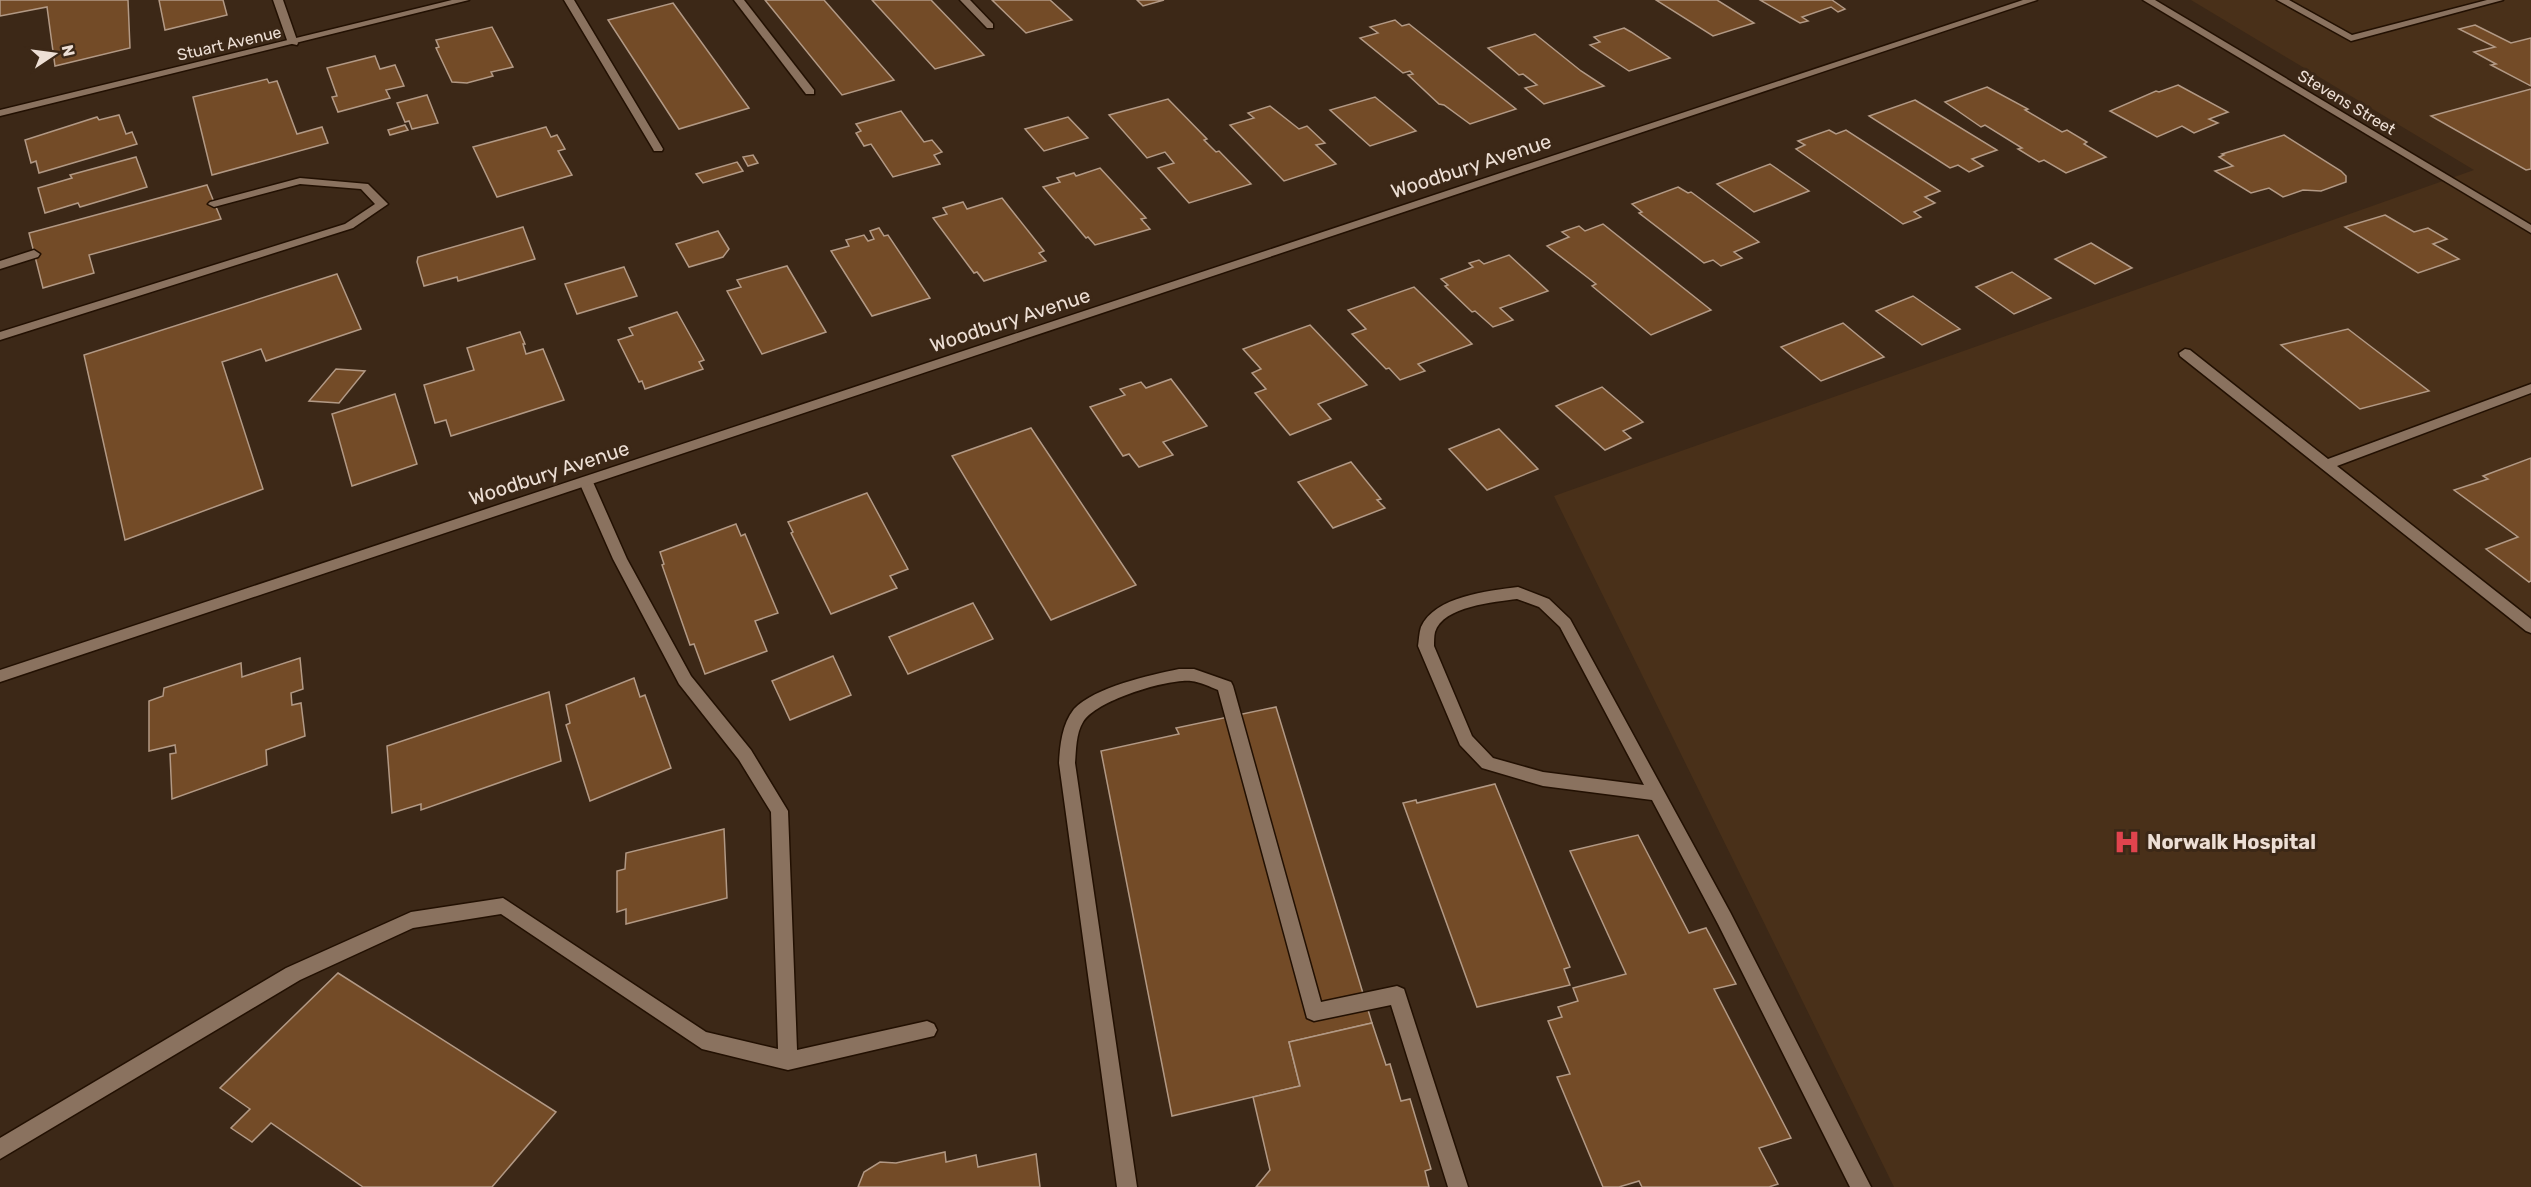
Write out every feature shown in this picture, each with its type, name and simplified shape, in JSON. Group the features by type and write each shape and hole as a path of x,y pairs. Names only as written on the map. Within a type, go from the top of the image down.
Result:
{"street":[{"path":"278,0 293,43"},
{"name":"Stuart Avenue","path":"0,113 464,0"},
{"path":"569,0 658,149"},
{"path":"739,0 810,92"},
{"path":"965,0 990,26"},
{"name":"Woodbury Avenue","path":"0,676 2032,0"},
{"name":"Stevens Street","path":"2148,0 2531,230"},
{"path":"2282,0 2351,38 2498,0"},
{"path":"0,336 349,226 382,204 364,186 300,181 214,204"},
{"path":"0,265 34,254"},
{"path":"2185,353 2531,627"},
{"path":"2328,465 2531,388"},
{"path":"586,482 620,559 685,680 745,755 779,812 788,1061"},
{"path":"1657,794 1543,779 1488,763 1466,740 1426,646 1428,629 1439,614 1475,600 1518,593 1544,603 1564,623 1657,794 1724,918 1860,1187"},
{"path":"1127,1187 1067,763 1069,735 1080,713 1109,695 1159,680 1190,675 1225,686 1314,1012 1396,995 1458,1187"},
{"path":"0,1149 293,975 411,920 503,906 702,1040 788,1061 927,1030"}],"shaded area":[{"name":"Norwalk Hospital","path":"2191,0 2531,0 2531,1187 1894,1187 1554,496 2474,170"}],"building":[{"path":"0,0 128,0 130,48 55,66 47,7 0,16"},
{"path":"159,0 223,0 227,15 165,30"},
{"path":"765,0 824,0 894,80 842,95"},
{"path":"872,0 931,0 984,55 935,69"},
{"path":"992,0 1050,0 1072,20 1026,33"},
{"path":"1137,0 1164,0 1143,6"},
{"path":"1656,0 1717,0 1754,23 1713,36"},
{"path":"1760,0 1832,0 1845,9 1838,12 1831,7 1802,17 1808,21 1800,23"},
{"path":"673,3 749,108 679,129 608,20"},
{"path":"1395,20 1402,26 1409,24 1516,109 1470,124 1444,105 1439,104 1408,75 1413,74 1410,71 1403,73 1360,38 1378,33 1370,27"},
{"path":"2475,25 2511,43 2531,38 2531,86 2491,65 2496,64 2474,52 2495,47 2459,29"},
{"path":"492,27 513,67 491,72 493,76 467,83 452,82 436,48 439,47 436,40"},
{"path":"1624,28 1670,58 1629,71 1590,45 1600,42 1594,37"},
{"path":"1535,34 1581,71 1604,86 1544,104 1525,88 1537,85 1523,74 1519,75 1488,48"},
{"path":"375,56 380,69 395,65 404,86 386,90 390,98 338,112 332,97 337,96 327,68"},
{"path":"267,79 269,83 277,81 297,134 322,127 328,143 212,175 193,97"},
{"path":"2178,85 2228,112 2209,119 2218,123 2194,133 2182,126 2157,137 2110,111 2156,91"},
{"path":"1987,87 2028,109 2025,110 2062,132 2067,130 2087,142 2084,144 2106,157 2066,173 2044,160 2039,162 2018,149 2022,148 1985,125 1981,127 1945,102"},
{"path":"2531,89 2531,169 2526,170 2431,116"},
{"path":"427,95 438,123 412,129 409,121 405,122 397,103"},
{"path":"1375,97 1416,131 1370,146 1330,110"},
{"path":"1168,99 1207,139 1204,140 1216,152 1219,151 1251,184 1189,203 1158,168 1174,163 1165,152 1147,158 1109,115"},
{"path":"1915,100 1997,150 1972,159 1983,166 1969,172 1958,165 1950,168 1869,116"},
{"path":"1270,106 1299,129 1307,126 1325,143 1316,145 1336,164 1284,181 1230,125 1254,118 1248,113"},
{"path":"901,111 924,142 932,140 942,152 934,155 940,164 893,177 871,144 864,146 856,133 861,131 856,124"},
{"path":"119,115 126,134 132,132 137,144 39,173 36,161 31,163 25,140 97,117 99,120"},
{"path":"1068,117 1088,138 1044,151 1025,129"},
{"path":"405,125 408,130 390,135 388,130"},
{"path":"546,127 551,137 557,135 565,149 558,151 572,175 497,197 473,147"},
{"path":"1829,130 1836,134 1846,130 1940,191 1925,197 1935,203 1914,212 1921,217 1903,224 1796,149 1805,145 1798,141"},
{"path":"2284,135 2341,171 2346,176 2346,182 2321,191 2303,190 2283,197 2269,188 2251,193 2215,171 2233,166 2219,157 2224,155 2222,154"},
{"path":"753,155 758,163 748,166 743,157"},
{"path":"136,157 147,187 80,207 78,203 45,213 38,188 72,178 70,175"},
{"path":"737,162 743,171 703,183 696,174"},
{"path":"1770,164 1809,191 1754,212 1717,184"},
{"path":"1100,168 1146,218 1141,219 1150,229 1095,245 1088,237 1086,238 1043,187 1060,182 1057,178 1074,173 1076,176"},
{"path":"207,185 221,219 89,255 94,273 43,288 29,233"},
{"path":"1678,187 1688,193 1691,192 1759,242 1734,252 1742,258 1721,266 1713,260 1704,263 1639,213 1642,212 1632,204"},
{"path":"1002,198 1044,251 1039,253 1046,261 984,281 977,272 974,273 933,218 947,214 943,208 963,202 967,209"},
{"path":"2385,215 2414,232 2428,228 2447,239 2433,244 2459,259 2418,273 2345,227"},
{"path":"1603,224 1711,310 1651,335 1592,286 1596,284 1547,246 1569,237 1562,232 1579,226 1585,231"},
{"path":"523,227 535,259 458,281 457,277 424,286 417,262 418,257"},
{"path":"879,228 884,236 888,235 930,298 872,316 831,251 849,246 846,240 864,235 868,241 874,239 870,231"},
{"path":"718,231 729,249 723,257 689,267 676,244"},
{"path":"2091,243 2132,268 2095,284 2055,259"},
{"path":"1509,255 1548,291 1500,308 1513,320 1493,327 1475,311 1472,312 1445,286 1448,285 1441,279 1473,267 1469,263 1479,260 1484,264"},
{"path":"787,266 826,332 762,354 727,291 741,287 737,280"},
{"path":"624,267 637,296 577,314 565,284"},
{"path":"2012,272 2051,298 2014,314 1976,287"},
{"path":"337,274 361,329 266,361 261,349 222,362 263,489 125,540 84,355"},
{"path":"1414,287 1472,344 1418,364 1425,371 1400,380 1352,334 1366,329 1348,310"},
{"path":"1913,296 1960,329 1922,345 1876,311"},
{"path":"677,312 704,360 699,362 703,369 645,389 642,381 639,382 618,340 633,335 629,328"},
{"path":"1843,323 1884,357 1821,381 1781,347"},
{"path":"1310,325 1367,385 1318,404 1331,419 1290,435 1255,393 1266,389 1252,373 1261,369 1243,349"},
{"path":"2348,329 2429,391 2360,409 2281,345"},
{"path":"520,332 526,354 543,349 564,400 451,436 446,420 435,423 424,385 474,370 467,348"},
{"path":"336,369 365,371 339,403 309,401"},
{"path":"1171,379 1207,426 1163,442 1173,455 1139,467 1129,454 1123,456 1090,407 1125,395 1120,389 1141,382 1146,388"},
{"path":"1602,387 1643,422 1623,431 1631,438 1605,450 1556,406"},
{"path":"395,394 417,464 352,486 332,414"},
{"path":"1031,428 1136,585 1051,620 952,456"},
{"path":"1499,429 1538,469 1487,490 1449,449"},
{"path":"2531,458 2531,581 2529,582 2486,549 2518,537 2454,490 2488,479 2483,476"},
{"path":"1351,462 1381,499 1377,500 1385,508 1333,528 1298,482"},
{"path":"867,493 908,569 890,576 897,588 831,614 791,533 793,532 788,522"},
{"path":"736,524 741,536 745,534 778,613 755,621 767,651 705,674 694,644 690,645 662,565 664,564 660,552"},
{"path":"973,603 993,639 908,674 889,637"},
{"path":"833,656 851,695 790,720 772,681"},
{"path":"300,658 303,689 291,693 292,705 301,703 305,736 266,750 267,765 172,799 170,754 176,753 175,745 149,751 149,701 163,696 164,688 241,663 242,677"},
{"path":"634,678 640,697 645,695 671,768 590,801 566,725 570,723 566,705"},
{"path":"549,692 561,761 421,810 421,804 392,813 387,746"},
{"path":"1276,707 1372,1023 1289,1042 1300,1086 1172,1116 1101,751 1179,734 1176,728"},
{"path":"1495,784 1570,967 1564,969 1570,985 1477,1007 1403,803 1416,800 1417,803"},
{"path":"724,829 727,898 626,924 626,909 617,912 617,871 625,869 626,853"},
{"path":"1638,835 1689,933 1706,928 1736,984 1714,989 1791,1138 1759,1148 1778,1184 1769,1187 1642,1187 1639,1181 1619,1187 1603,1187 1557,1077 1570,1074 1548,1021 1562,1017 1558,1007 1578,1001 1573,988 1626,974 1570,851"},
{"path":"338,973 556,1112 492,1187 363,1187 271,1123 252,1142 231,1128 250,1109 220,1088"},
{"path":"1372,1023 1386,1065 1390,1064 1401,1101 1410,1099 1431,1169 1425,1171 1429,1187 1256,1187 1270,1170 1253,1097 1300,1086 1289,1042"},
{"path":"945,1152 946,1162 976,1155 978,1167 1036,1154 1040,1187 858,1187 864,1172 880,1162 896,1163"}],"place":[{"name":"Norwalk Hospital","path":"2127,842"}]}
